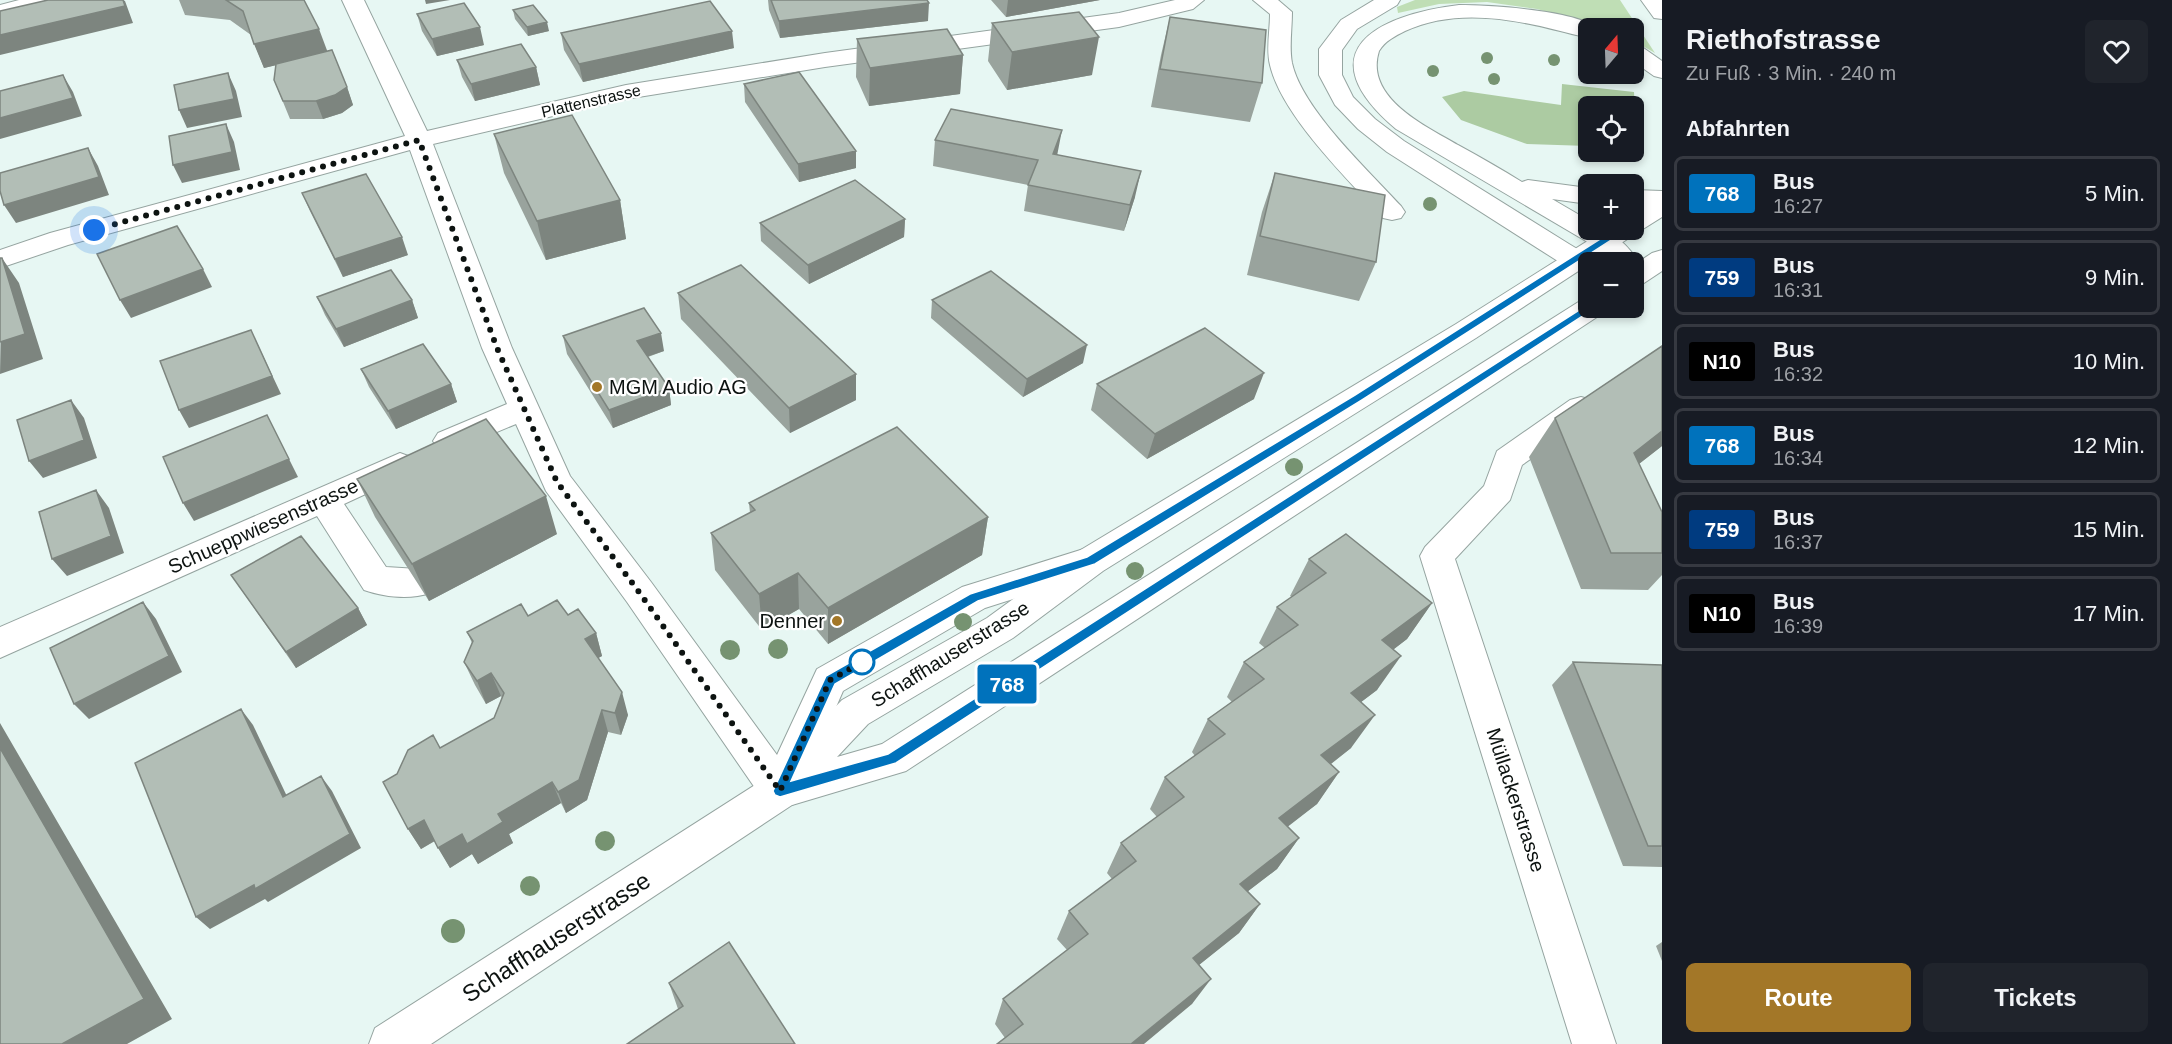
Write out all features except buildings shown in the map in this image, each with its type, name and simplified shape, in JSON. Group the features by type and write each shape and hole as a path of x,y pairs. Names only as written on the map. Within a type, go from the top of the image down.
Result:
{"main road":[{"path":"0,11 47,0"},
{"path":"353,0 419,140 497,348 562,490 639,592 780,791"},
{"name":"Plattenstrasse","path":"0,258 59,239 419,140 626,92 825,60 1119,20 1193,0"},
{"path":"1264,0 1281,12 1281,64 1287,84 1301,106 1392,212"},
{"path":"1389,0 1353,19 1341,29 1333,42 1329,53 1330,70 1334,86 1344,102 1380,137 1578,259"},
{"path":"1652,0 1662,14"},
{"path":"1578,28 1555,20 1488,10 1451,11 1419,16 1397,24 1381,35 1368,50 1366,70 1373,92 1391,113 1424,137 1506,184 1578,218"},
{"path":"1644,59 1662,71"},
{"path":"1506,184 1578,195"},
{"path":"1644,198 1662,199"},
{"path":"1644,217 1662,205"},
{"name":"Schaffhauserstrasse","path":"1592,252 1608,240"},
{"path":"1644,267 1662,259"},
{"name":"Schaffhauserstrasse","path":"391,1044 780,791 855,712 1000,628 1090,561 1578,263"},
{"name":"Schaffhauserstrasse","path":"780,791 892,759 1578,316"},
{"name":"Müllackerstrasse","path":"1594,1044 1437,556 1499,490 1508,459 1604,392"},
{"name":"Schueppwiesenstrasse","path":"0,643 324,500 472,430 525,408"},
{"path":"324,500 376,580 418,583"}],"green space":[{"path":"1415,0 1620,0 1632,18 1578,18 1578,21 1537,9 1487,2 1439,4 1398,13 1397,7"},
{"path":"1644,36 1655,53 1644,47"},
{"path":"1562,84 1634,92 1634,96 1578,96 1578,146 1527,144 1461,120 1442,97 1464,91 1561,105"}],"bus line":[{"name":"768","path":"1587,252 1607,240"},
{"name":"768","path":"1578,258 1466,331 1090,561 974,597 830,680 780,791 892,759 1578,316"}],"place":[{"name":"MGM Audio AG","path":"597,387"},
{"name":"Denner","path":"837,621"}],"route":[{"path":"94,230 419,140 497,348 557,482 639,592 780,791 830,680 862,662"}]}
